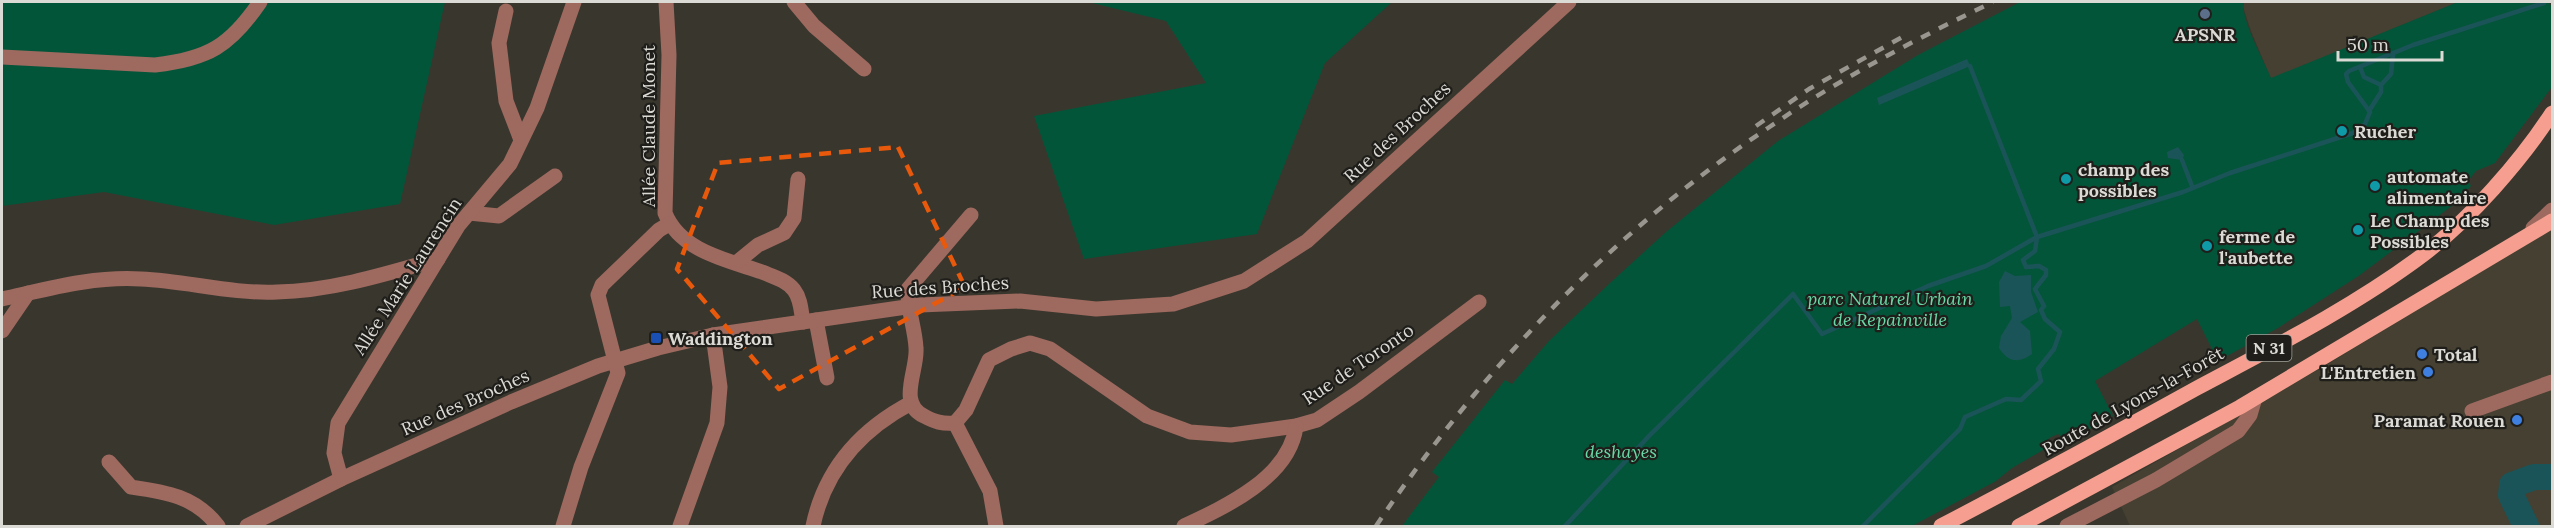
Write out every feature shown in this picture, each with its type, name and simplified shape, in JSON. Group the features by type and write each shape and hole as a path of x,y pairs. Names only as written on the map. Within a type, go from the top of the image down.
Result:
{"main road":[{"name":"Route de Lyons-la-Forêt","path":"1941,526 2224,374 2398,272 2426,252 2481,200 2535,139 2553,113"},
{"name":"N 31","path":"2019,526 2254,398 2522,238 2553,222"}],"street":[{"path":"2,57 155,65 178,63 199,58 223,45 260,2"},
{"name":"Allée Marie Laurencin","path":"341,479 334,453 339,423 438,259 469,213 510,164 537,108 574,2"},
{"name":"Allée Claude Monet","path":"616,360 598,295 602,285 669,224 665,213 669,55 666,2"},
{"path":"794,2 814,26 864,69"},
{"name":"Rue des Broches","path":"247,526 341,479 511,402 616,360 713,335 969,301 1020,301 1096,309 1136,308 1173,304 1244,281 1307,241 1569,2"},
{"path":"506,10 499,43 506,101 521,140"},
{"path":"469,213 499,216 555,176"},
{"path":"736,263 758,245 784,233 794,218 798,179"},
{"path":"2522,238 2553,210"},
{"path":"971,215 908,289 916,352 910,390 911,403 918,413 936,423 955,423 990,491 996,526"},
{"path":"669,224 677,234 705,252 784,280 796,292 809,321 827,378"},
{"path":"2,299 104,278 163,280 238,292 280,292 369,278 438,259"},
{"path":"2,331 28,293"},
{"name":"Rue de Toronto","path":"955,423 966,410 989,360 1030,343 1050,349 1147,416 1190,432 1231,435 1296,426 1317,420 1359,392 1479,302"},
{"path":"680,526 717,423 720,387 713,335"},
{"path":"562,526 581,467 618,373 616,360"},
{"path":"2472,411 2553,382"},
{"path":"2067,526 2156,480 2238,430 2250,415 2254,398"},
{"path":"813,526 819,498 833,471 860,439 887,416 911,403"},
{"path":"1184,526 1249,493 1294,442 1296,426"},
{"path":"109,462 131,487 170,492 183,497 208,514 218,526"}],"highlighted area":[{"path":"898,147 965,287 779,389 677,269 718,163"}],"shaded area":[{"path":"2244,2 2458,2 2271,79 2251,31 2243,7"},
{"path":"2552,226 2552,526 2130,526 2112,487 2328,364"}],"green space":[{"path":"2,2 445,2 400,204 274,225 104,192 2,206"},
{"path":"1088,2 1392,2 1325,63 1257,234 1084,259 1034,116 1206,83 1166,21"},
{"name":"parc Naturel Urbain de Repainville","path":"2020,2 2244,2 2249,29 2271,78 2458,2 2548,2 2552,7 2552,87 2495,163 2476,171 2468,181 2471,186 2453,205 2360,275 2278,328 2218,361 2197,319 2095,381 2113,416 2068,441 2058,434 2049,438 2043,450 2012,468 1996,481 1912,526 1402,526 1439,477 1432,472 1505,380 1512,384 1549,341 1666,232 1778,141 1918,55"}],"water":[{"path":"1967,59 1970,66 1879,105 1877,98"},
{"path":"2178,147 2184,155 2182,160 2168,158 2167,152"},
{"path":"2005,271 2015,276 2031,275 2031,292 2038,312 2020,322 2030,331 2032,354 2018,360 2010,359 1999,348 2001,336 2012,318 2010,306 2000,307 1999,282"}],"waterway":[{"path":"1863,526 1960,429 1965,417 2006,399 2021,400 2041,381 2038,369 2054,349 2060,332 2045,319 2041,310 2044,306 2035,289 2046,275 2046,270 2039,266 2026,267 2023,260 2035,251 2037,237 2183,192 2230,173 2353,133 2365,124 2370,112 2348,82 2346,74 2349,71 2413,45 2544,3"},
{"path":"2369,111 2381,92 2381,85 2391,74 2393,54"},
{"path":"1565,526 1649,436 1793,294 1822,334 1928,286 1986,266 2037,237 1970,66"},
{"path":"2360,67 2364,77 2381,85"},
{"path":"2182,160 2192,186"},
{"path":"2526,526 2511,495 2512,485 2534,477 2552,477"}],"railway":[{"path":"1376,526 1459,413 1505,359 1552,308 1656,212 1768,128 1822,93 1907,45 1993,2"},
{"path":"1756,126 1809,89 1904,36"}],"place":[{"name":"APSNR","path":"2205,14"},
{"name":"Rucher","path":"2342,131"},
{"name":"champ des possibles","path":"2066,179"},
{"name":"automate alimentaire","path":"2375,186"},
{"name":"Le Champ des Possibles","path":"2358,230"},
{"name":"ferme de l'aubette","path":"2207,246"},
{"name":"Waddington","path":"656,338"},
{"name":"Total","path":"2422,354"},
{"name":"L'Entretien","path":"2428,372"},
{"name":"Paramat Rouen","path":"2517,420"}],"park label":[{"name":"deshayes","path":"1621,451"}]}
